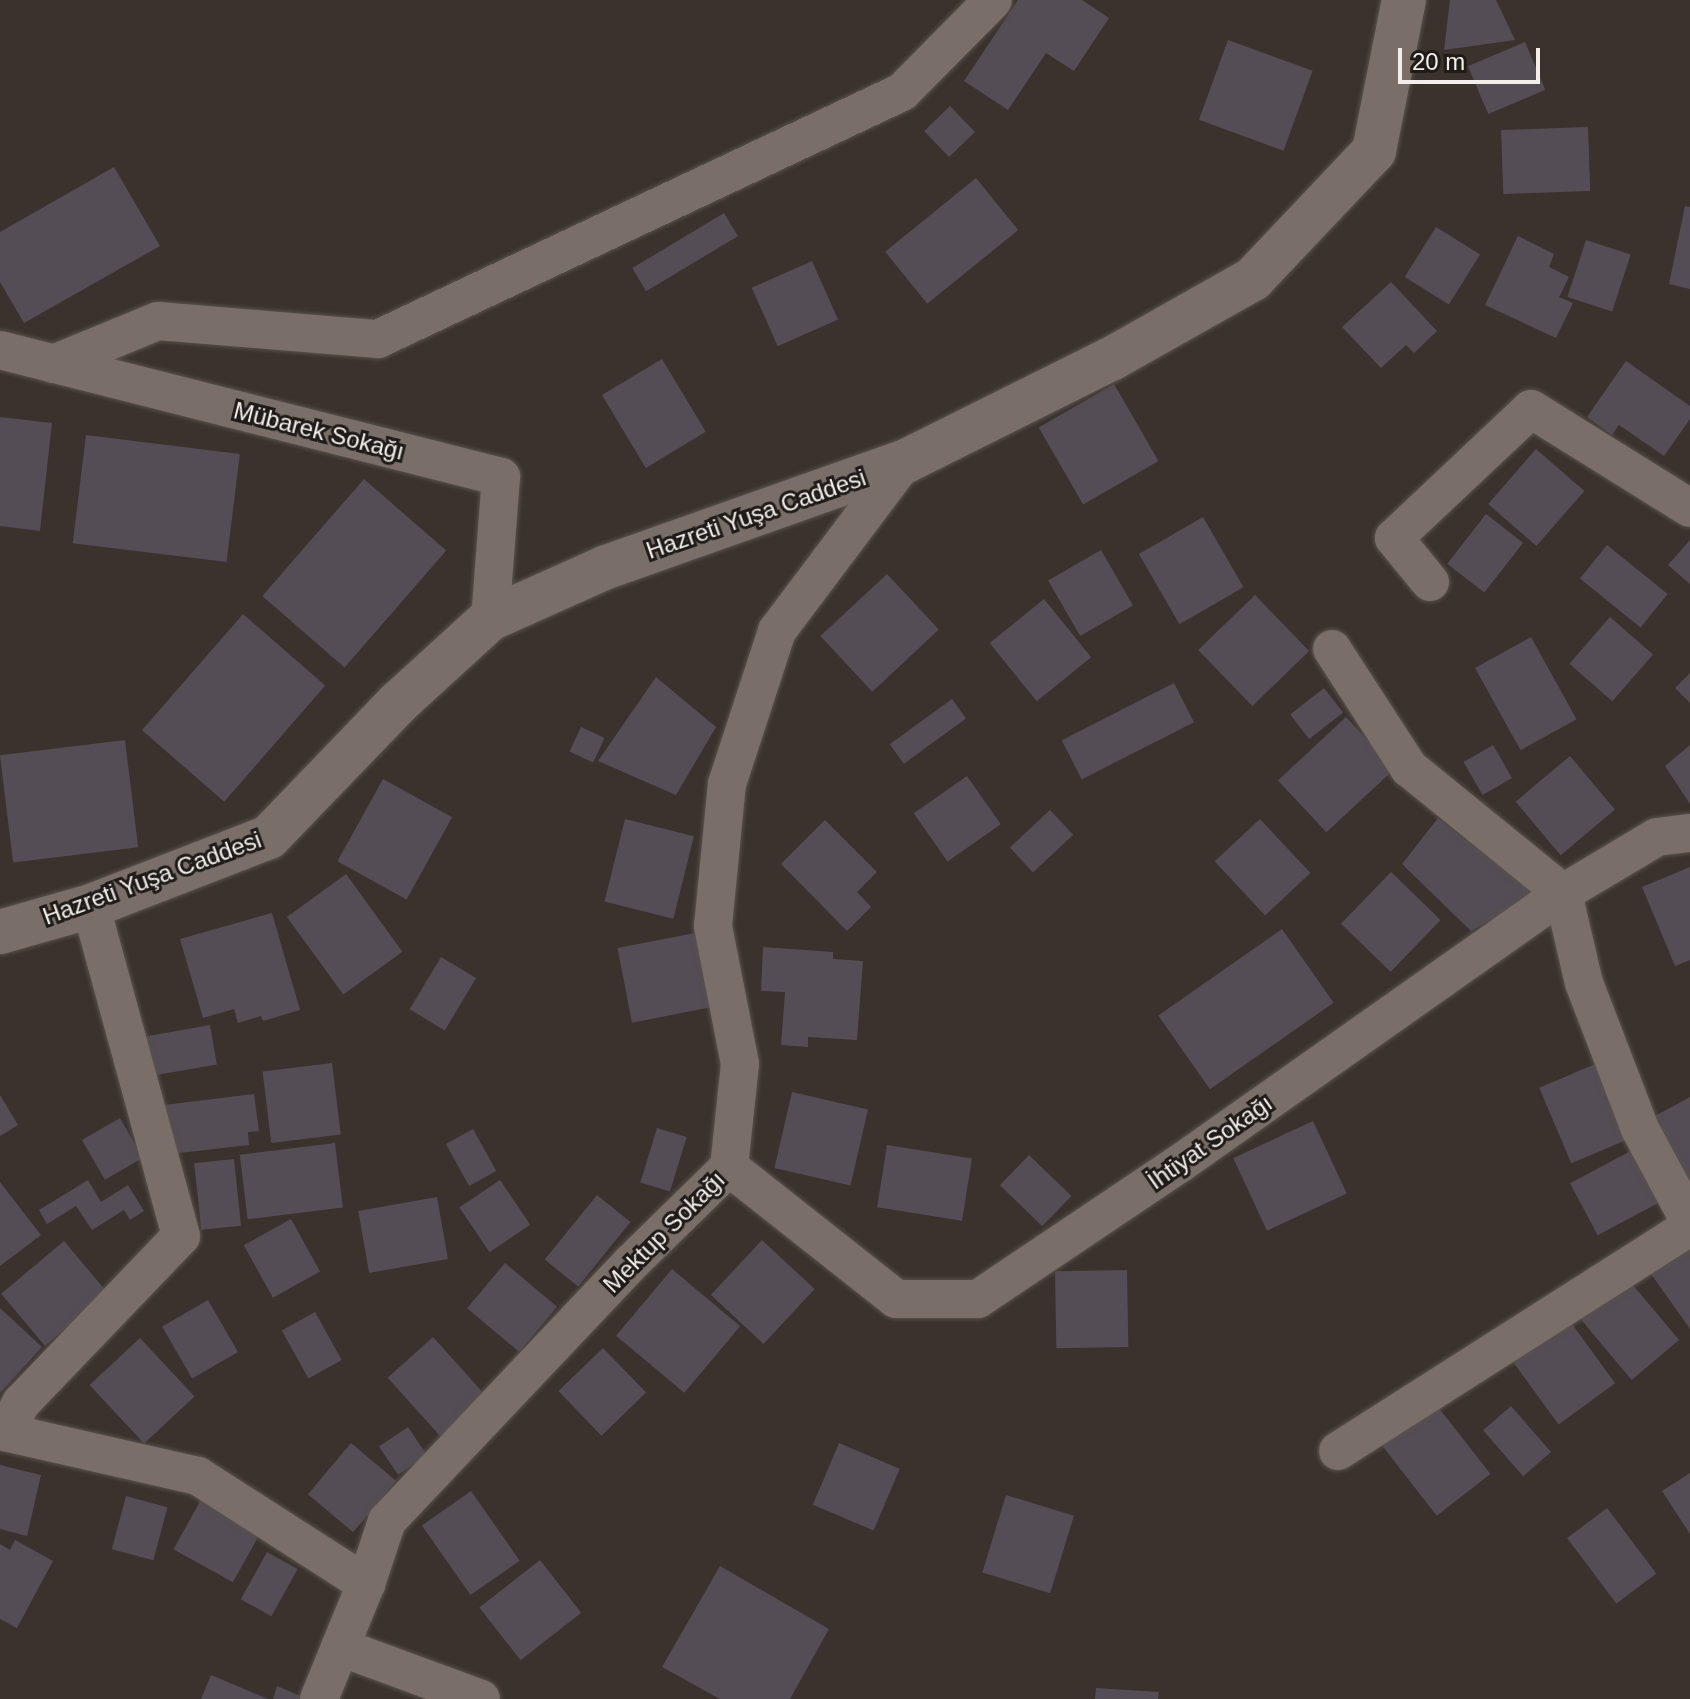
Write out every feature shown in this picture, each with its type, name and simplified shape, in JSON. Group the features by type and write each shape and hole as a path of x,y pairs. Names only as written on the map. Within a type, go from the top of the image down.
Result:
{"street":[{"path":"53,364 158,321 378,339 902,92 993,0"},
{"name":"Hazreti Yuşa Caddesi","path":"0,932 91,906 269,837 398,703 490,619 604,568 904,462 1111,359 1253,279 1374,151 1404,0"},
{"name":"Mübarek Sokağı","path":"0,350 501,477 490,619"},
{"path":"1430,582 1394,538 1531,409 1690,508"},
{"name":"Mektup Sokağı","path":"319,1699 366,1584 387,1521 630,1264 729,1167 740,1064 713,926 727,784 777,631 904,462"},
{"path":"1332,649 1409,768 1563,893 1584,983 1640,1129 1690,1225 1338,1451"},
{"name":"İhtiyat Sokağı","path":"729,1167 896,1299 978,1299 1179,1164 1563,893 1657,837 1690,833"},
{"path":"91,906 181,1236 21,1403 3,1431 198,1476 366,1584"},
{"path":"340,1647 481,1699"}],"building":[{"path":"1018,0 1082,0 1109,18 1074,71 1046,53 1008,110 964,81"},
{"path":"1450,0 1496,0 1515,40 1444,50"},
{"path":"1228,40 1313,71 1284,151 1199,120"},
{"path":"1525,42 1545,90 1488,114 1468,66"},
{"path":"950,106 975,132 949,157 924,131"},
{"path":"1588,127 1590,191 1503,194 1501,130"},
{"path":"114,167 160,246 24,323 0,282 0,232"},
{"path":"976,178 1018,230 927,304 885,252"},
{"path":"1685,206 1690,207 1690,289 1669,284"},
{"path":"724,213 738,236 646,291 632,268"},
{"path":"1436,227 1480,255 1449,305 1405,277"},
{"path":"1518,236 1554,254 1549,267 1569,277 1559,297 1573,303 1556,338 1485,305"},
{"path":"1586,240 1631,255 1612,312 1567,297"},
{"path":"812,261 838,319 778,346 752,288"},
{"path":"1391,282 1437,331 1414,353 1406,345 1381,368 1342,327"},
{"path":"662,359 706,432 646,468 602,395"},
{"path":"1626,361 1690,406 1690,419 1664,456 1619,425 1612,435 1587,417"},
{"path":"1114,384 1158,461 1083,505 1039,428"},
{"path":"0,417 52,423 40,531 0,526"},
{"path":"86,435 240,454 227,562 73,543"},
{"path":"1536,449 1584,491 1536,546 1488,504"},
{"path":"364,479 446,551 345,667 262,596"},
{"path":"1486,514 1523,543 1484,593 1447,564"},
{"path":"1203,517 1244,587 1179,624 1139,554"},
{"path":"1690,540 1690,584 1668,565"},
{"path":"1607,545 1668,594 1641,628 1580,578"},
{"path":"1101,550 1133,605 1080,636 1048,580"},
{"path":"887,574 939,630 872,692 820,636"},
{"path":"1255,595 1309,651 1252,706 1198,650"},
{"path":"1044,599 1091,657 1037,701 990,643"},
{"path":"243,614 325,686 224,802 142,730"},
{"path":"1610,617 1653,654 1612,701 1569,664"},
{"path":"1531,637 1577,719 1521,750 1475,668"},
{"path":"1690,673 1690,703 1675,688"},
{"path":"656,677 716,727 676,795 598,761"},
{"path":"1174,683 1194,722 1082,779 1062,740"},
{"path":"1324,688 1343,712 1309,739 1290,714"},
{"path":"952,699 966,718 904,764 890,744"},
{"path":"1346,717 1394,769 1326,832 1278,780"},
{"path":"581,727 605,738 593,762 570,751"},
{"path":"125,740 138,847 13,863 0,755"},
{"path":"1493,745 1512,778 1483,795 1464,762"},
{"path":"1690,745 1690,804 1665,766"},
{"path":"1570,756 1615,810 1561,855 1516,802"},
{"path":"967,776 1001,824 948,862 914,813"},
{"path":"383,779 452,817 407,900 337,861"},
{"path":"1050,810 1073,835 1033,872 1010,848"},
{"path":"1438,818 1507,872 1513,864 1546,890 1471,931 1402,864"},
{"path":"625,819 694,836 673,919 604,901"},
{"path":"1260,819 1310,873 1265,915 1215,861"},
{"path":"825,820 877,872 857,892 871,907 847,931 781,864"},
{"path":"1690,867 1690,960 1675,966 1642,887"},
{"path":"1391,872 1441,920 1391,972 1341,924"},
{"path":"346,874 402,952 343,995 287,917"},
{"path":"272,913 300,1010 263,1021 261,1016 238,1023 234,1009 203,1018 180,939"},
{"path":"1282,929 1334,1003 1210,1089 1158,1016"},
{"path":"695,933 710,1008 632,1023 617,948"},
{"path":"763,947 833,952 833,959 863,961 857,1040 808,1037 808,1047 781,1045 785,992 761,991"},
{"path":"441,957 476,978 445,1030 410,1009"},
{"path":"210,1025 217,1064 148,1077 141,1037"},
{"path":"1600,1062 1632,1137 1571,1163 1539,1088"},
{"path":"332,1063 341,1134 271,1143 263,1072"},
{"path":"792,1092 868,1110 850,1186 774,1168"},
{"path":"254,1094 259,1131 248,1132 249,1145 171,1154 164,1105"},
{"path":"0,1095 18,1125 0,1136"},
{"path":"1690,1097 1690,1182 1655,1116"},
{"path":"120,1118 143,1158 105,1180 82,1140"},
{"path":"1313,1121 1347,1194 1267,1231 1233,1158"},
{"path":"657,1128 687,1137 670,1192 640,1183"},
{"path":"473,1129 496,1171 469,1186 446,1144"},
{"path":"335,1143 343,1208 248,1219 240,1155"},
{"path":"887,1145 972,1158 962,1221 877,1207"},
{"path":"1638,1147 1666,1199 1598,1235 1570,1183"},
{"path":"1029,1155 1071,1196 1042,1226 1000,1185"},
{"path":"234,1159 241,1226 201,1230 194,1163"},
{"path":"88,1180 101,1202 128,1185 144,1211 130,1220 124,1210 92,1230 76,1206 47,1224 39,1210"},
{"path":"500,1180 530,1225 490,1252 459,1207"},
{"path":"0,1182 41,1235 0,1266"},
{"path":"597,1195 630,1222 578,1287 545,1260"},
{"path":"437,1197 448,1259 369,1273 358,1211"},
{"path":"291,1219 320,1271 273,1298 244,1245"},
{"path":"762,1240 815,1289 764,1344 711,1295"},
{"path":"64,1241 108,1293 45,1346 1,1294"},
{"path":"1690,1242 1690,1329 1649,1271"},
{"path":"505,1263 557,1307 519,1352 467,1308"},
{"path":"672,1269 740,1326 684,1393 616,1336"},
{"path":"1127,1270 1128,1347 1056,1348 1055,1271"},
{"path":"1627,1278 1679,1340 1632,1380 1580,1318"},
{"path":"208,1300 238,1352 192,1378 162,1326"},
{"path":"0,1308 42,1347 0,1393"},
{"path":"315,1312 342,1360 308,1379 282,1330"},
{"path":"1567,1317 1615,1383 1559,1424 1510,1358"},
{"path":"433,1337 491,1401 445,1442 388,1378"},
{"path":"140,1338 195,1397 144,1444 90,1385"},
{"path":"603,1348 646,1393 601,1436 558,1391"},
{"path":"1435,1403 1490,1474 1437,1516 1381,1445"},
{"path":"1511,1406 1551,1452 1523,1476 1483,1430"},
{"path":"408,1427 427,1455 398,1475 379,1447"},
{"path":"351,1443 396,1481 353,1532 308,1494"},
{"path":"839,1443 900,1469 874,1530 813,1505"},
{"path":"0,1465 41,1475 27,1536 0,1529"},
{"path":"1690,1473 1690,1534 1662,1491"},
{"path":"471,1491 520,1561 471,1595 422,1525"},
{"path":"1006,1495 1074,1516 1050,1593 982,1572"},
{"path":"126,1496 168,1507 153,1560 112,1549"},
{"path":"203,1496 262,1529 233,1582 173,1549"},
{"path":"1607,1508 1656,1573 1616,1604 1567,1538"},
{"path":"15,1540 53,1561 17,1628 0,1619 0,1544 10,1550"},
{"path":"267,1552 298,1569 271,1616 241,1599"},
{"path":"540,1560 581,1613 521,1660 479,1607"},
{"path":"720,1566 829,1629 790,1699 720,1699 662,1667"},
{"path":"211,1675 268,1699 201,1699"},
{"path":"277,1686 308,1699 273,1699"},
{"path":"1096,1688 1159,1692 1158,1699 1095,1699"}]}
